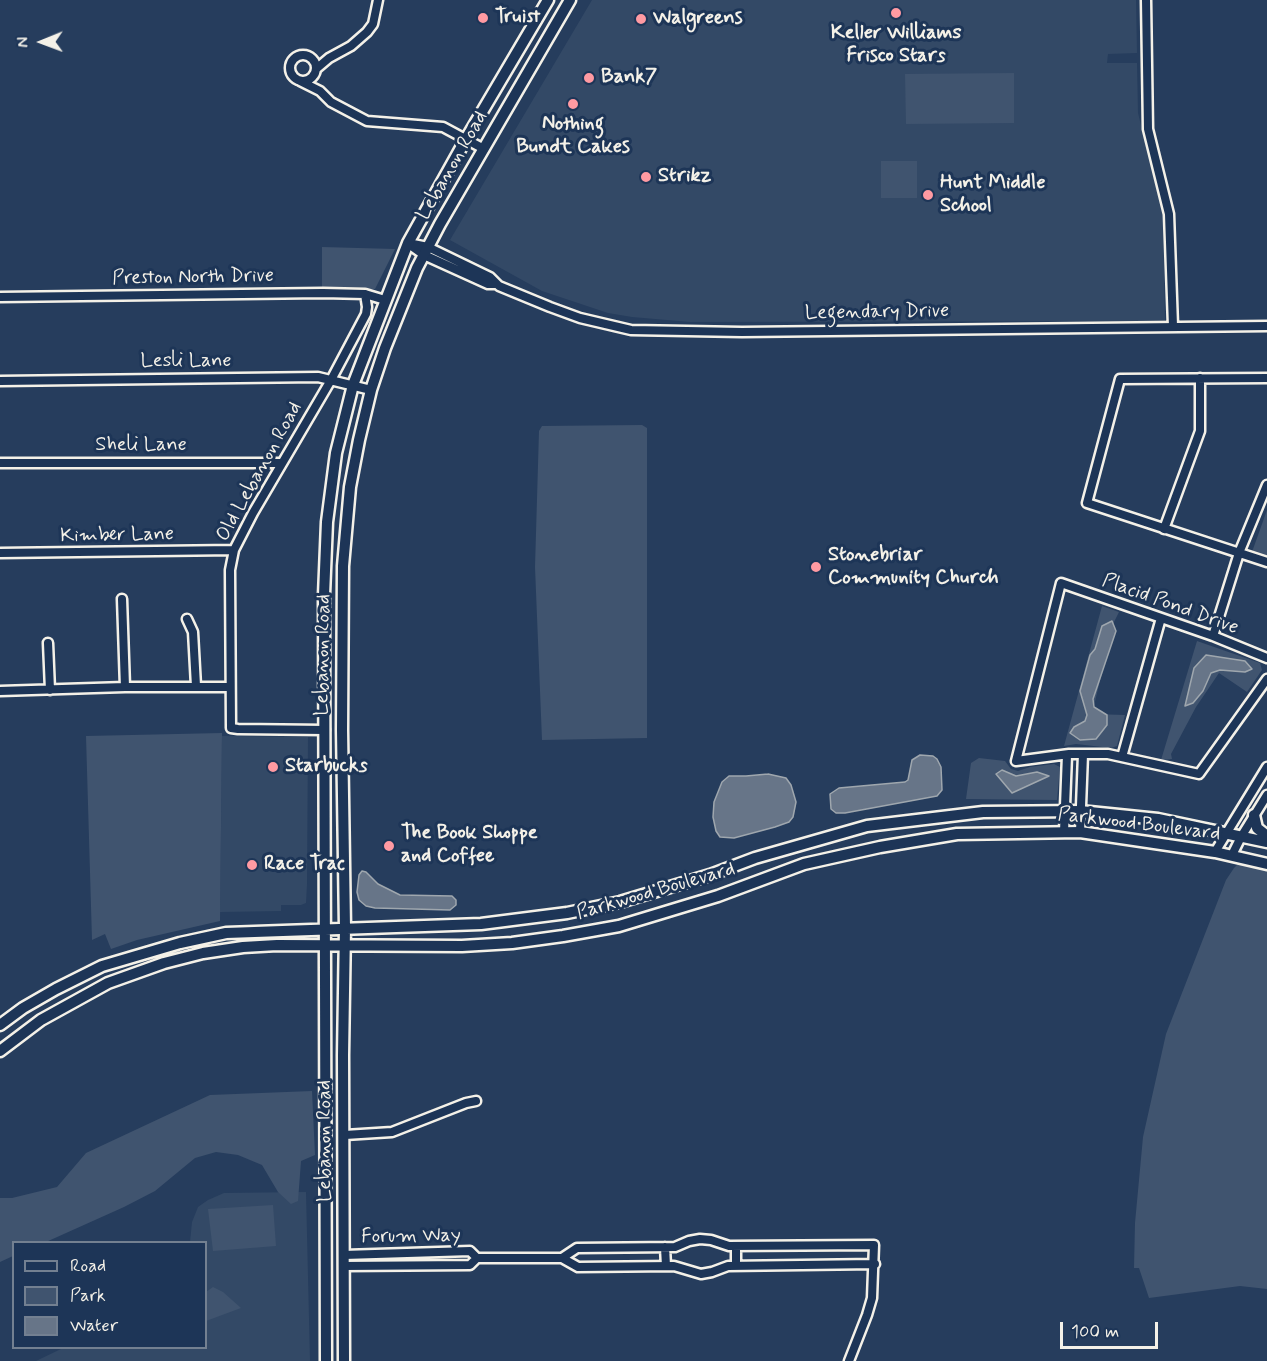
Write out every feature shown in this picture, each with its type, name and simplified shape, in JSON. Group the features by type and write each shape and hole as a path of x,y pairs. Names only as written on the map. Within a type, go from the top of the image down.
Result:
{"main road":[{"name":"Lebanon Road","path":"326,1361 324,595 327,522 336,453 353,385 408,243 548,0"},
{"name":"Lebanon Road","path":"344,1361 343,566 346,517 358,440 388,339 426,251 570,0"},
{"path":"325,730 342,730"},
{"name":"Parkwood Boulevard","path":"0,1025 56,988 107,964 218,934 262,930 481,924 556,915 620,902 710,875 755,858 867,826 955,814 1080,811 1158,819 1267,842"},
{"path":"955,814 957,834"},
{"path":"1254,815 1257,828 1267,836"},
{"name":"Parkwood Boulevard","path":"0,1051 41,1020 113,981 164,963 224,949 266,946 462,946 522,942 619,926 718,896 804,864 879,847 957,834 1080,832 1215,852 1267,864"},
{"path":"825,838 830,858"},
{"path":"710,875 718,896"},
{"path":"107,964 113,981"},
{"path":"325,1135 345,1135"},
{"path":"325,1260 344,1255"},
{"path":"325,1260 344,1266"}],"street":[{"path":"300,81 306,81 329,58 351,46 367,32 373,24 378,0"},
{"path":"1146,0 1148,129 1169,214 1173,326"},
{"path":"329,58 299,55 290,63 292,75 320,91 332,102 367,121 443,127 484,149"},
{"path":"311,57 315,62 314,73 320,91"},
{"name":"Legendary Drive","path":"408,243 490,277 496,284 580,318 612,326 650,331 1267,326"},
{"name":"Preston North Drive","path":"0,297 323,293 365,294 385,300"},
{"name":"Old Lebanon Road","path":"325,730 231,728 229,591 234,550 366,314 365,294"},
{"name":"Lesli Lane","path":"0,381 306,377 331,380 371,390"},
{"path":"1164,528 1200,431 1200,378"},
{"path":"1267,378 1120,379 1087,503 1267,562"},
{"name":"Sheli Lane","path":"0,463 281,463"},
{"path":"1213,636 1239,553 1267,485"},
{"name":"Kimber Lane","path":"0,554 234,550"},
{"name":"Placid Pond Drive","path":"1067,755 1016,760 1061,583 1213,636 1267,658"},
{"path":"122,599 125,687"},
{"path":"1122,757 1161,618"},
{"path":"187,620 193,632 196,686"},
{"path":"48,643 50,690"},
{"path":"1064,832 1067,755 1108,754 1198,774 1267,679"},
{"path":"0,691 125,687 230,687"},
{"path":"1080,832 1083,754"},
{"path":"1215,852 1267,767"},
{"path":"1232,855 1267,795"},
{"path":"345,1135 392,1132 466,1102 476,1101"},
{"name":"Forum Way","path":"344,1255 470,1251 477,1258 562,1258 578,1267 666,1266 703,1274 726,1266 874,1264 874,1245 727,1246 700,1239 665,1247 577,1248 562,1258"},
{"path":"843,1245 848,1254 846,1265"},
{"path":"735,1246 736,1266"},
{"path":"665,1247 666,1266"},
{"name":"Forum Way","path":"344,1266 470,1265 477,1258"},
{"path":"849,1361 870,1306 874,1284 874,1264"}],"shaded area":[{"name":"Hunt Middle School","path":"592,0 1136,0 1137,53 1108,54 1107,63 1137,63 1138,113 1163,214 1165,321 690,322 632,317 608,313 542,291 450,240"},
{"path":"222,736 308,737 306,903 281,905 281,911 220,912"},
{"path":"306,1192 310,1361 36,1361 61,1349 207,1349 207,1241 190,1241 192,1222 198,1207 224,1193"}],"green space":[{"path":"1014,73 1014,123 906,124 905,74"},
{"path":"881,161 917,161 917,198 881,198"},
{"path":"322,247 395,249 375,289 322,289"},
{"path":"642,425 647,428 647,738 542,740 535,567 539,431 542,426"},
{"path":"1267,510 1267,557 1252,552"},
{"path":"1102,606 1119,612 1114,622 1092,714 1125,715 1117,746 1111,748 1076,744 1064,746"},
{"path":"1197,641 1260,663 1262,670 1247,692 1219,673 1196,707 1171,754 1172,759 1161,760"},
{"path":"222,733 220,921 137,940 111,949 105,934 92,940 86,736"},
{"path":"979,758 1005,761 1011,769 1018,771 1054,764 1060,767 1057,800 966,799 971,763"},
{"path":"1239,863 1267,868 1267,1289 1240,1286 1149,1298 1139,1268 1134,1268 1135,1223 1143,1137 1166,1034 1226,880"},
{"path":"312,1091 315,1155 301,1161 298,1201 291,1204 278,1192 262,1165 238,1155 216,1152 195,1158 155,1191 48,1241 12,1241 12,1256 0,1262 0,1198 12,1198 57,1187 86,1153 210,1095"},
{"path":"273,1205 276,1246 213,1251 208,1209"},
{"path":"213,1287 223,1292 241,1308 207,1321 207,1291"}],"water":[{"path":"1112,621 1116,631 1093,699 1094,707 1107,715 1107,725 1096,739 1080,740 1070,733 1074,727 1085,721 1087,715 1080,691 1090,655 1095,649 1102,626"},
{"path":"1206,655 1245,661 1252,669 1245,672 1220,670 1211,673 1203,691 1193,703 1185,706 1194,668"},
{"path":"920,755 933,756 941,767 942,790 937,796 845,813 836,813 831,809 830,794 839,788 905,782 908,780 912,760"},
{"path":"1002,770 1016,776 1037,772 1049,776 1012,793 996,774"},
{"path":"768,774 786,778 791,785 796,802 793,817 789,822 775,827 734,838 720,837 713,817 714,802 722,782 729,776"},
{"path":"362,871 378,884 400,895 452,896 456,900 456,905 450,910 366,906 359,900 357,892 359,875"}],"place":[{"name":"Keller Williams Frisco Stars","path":"896,13"},
{"name":"Truist","path":"483,18"},
{"name":"Walgreens","path":"641,19"},
{"name":"Bank7","path":"589,78"},
{"name":"Nothing Bundt Cakes","path":"573,104"},
{"name":"Strikz","path":"646,177"},
{"name":"Hunt Middle School","path":"928,195"},
{"name":"Stonebriar Community Church","path":"816,567"},
{"name":"Starbucks","path":"273,767"},
{"name":"The Book Shoppe and Coffee","path":"389,846"},
{"name":"Race Trac","path":"252,865"}]}
